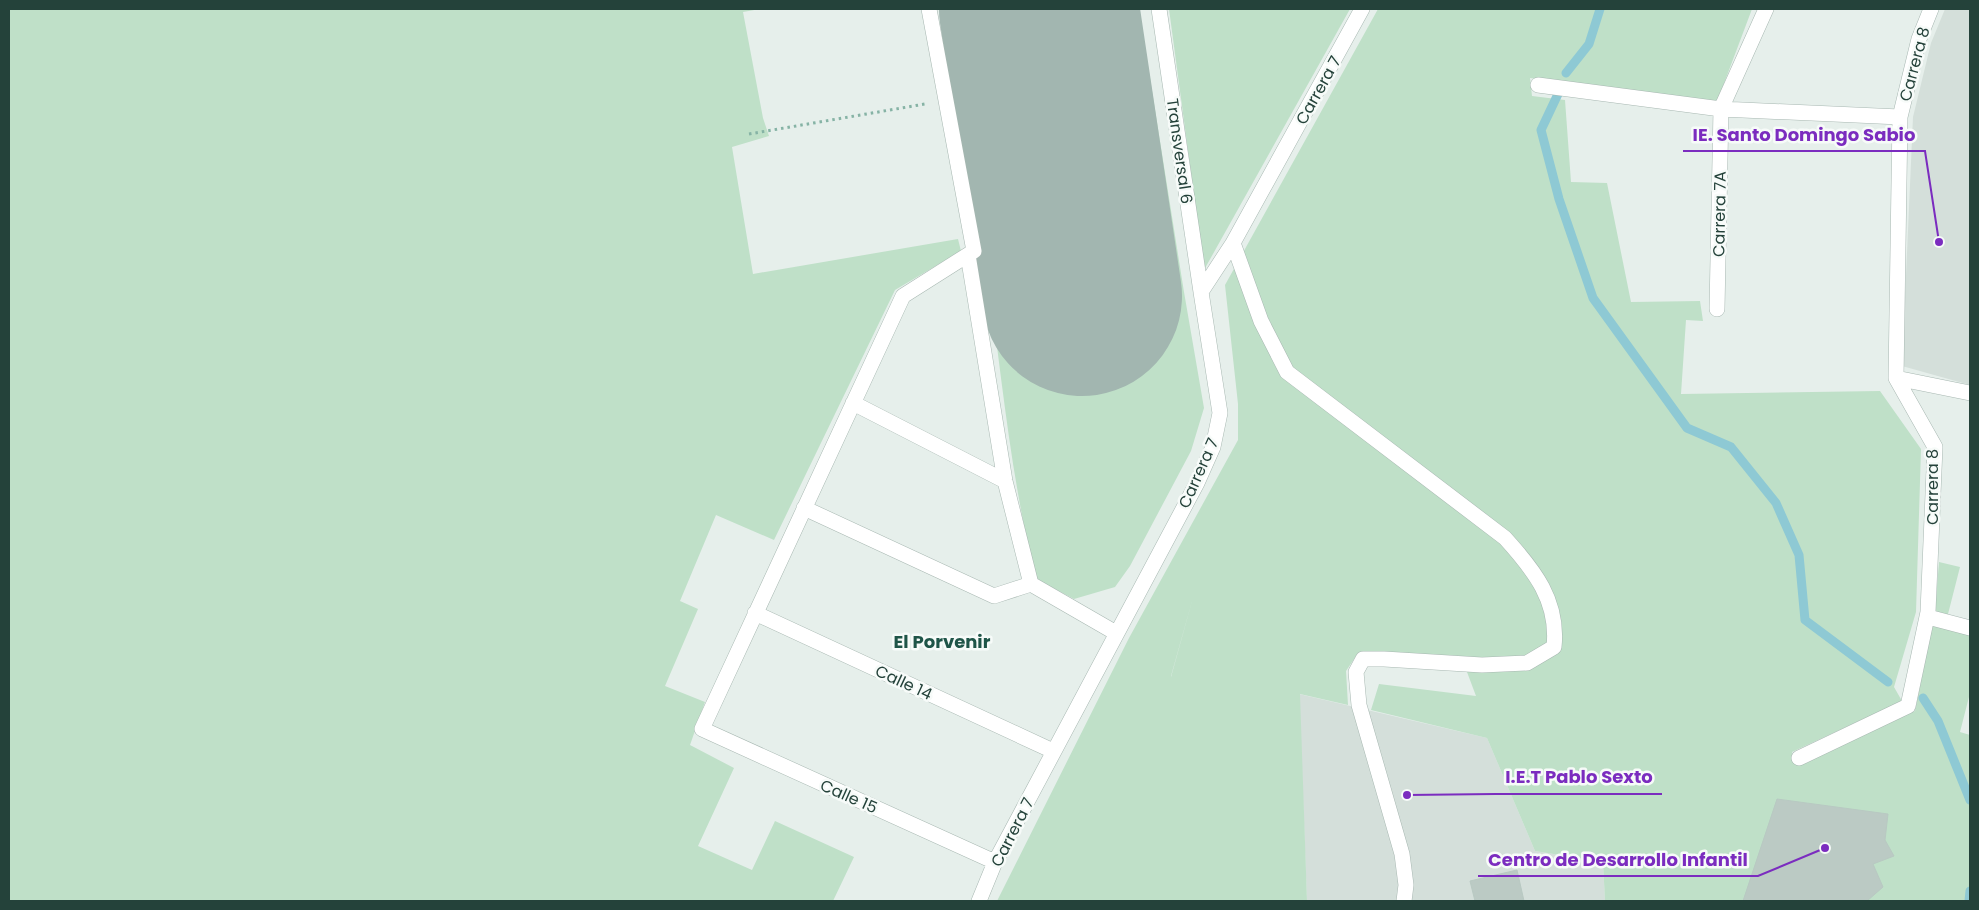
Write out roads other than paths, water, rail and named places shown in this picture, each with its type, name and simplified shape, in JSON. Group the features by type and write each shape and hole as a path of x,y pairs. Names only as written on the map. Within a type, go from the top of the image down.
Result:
{"street":[{"path":"756,613 903,296 974,252 929,9"},
{"name":"Transversal 6","path":"1159,9 1201,292"},
{"name":"Carrera 7","path":"979,901 995,862 1197,483 1213,447 1220,413 1201,292 1233,243 1362,9"},
{"name":"Carrera 7A","path":"1717,309 1721,109 1766,9"},
{"name":"Carrera 8","path":"1798,758 1908,706 1928,617 1935,447 1896,378 1900,117 1918,39 1931,9"},
{"path":"1538,85 1721,109 1900,117"},
{"path":"1233,243 1261,321 1288,372 1505,538 1534,571 1549,604 1556,629 1554,647 1527,663 1482,665 1384,658 1363,659 1356,672 1360,705 1402,854 1406,885 1404,901"},
{"path":"968,255 1005,481 1031,584 1116,633"},
{"path":"1896,378 1970,393"},
{"path":"853,403 1005,481"},
{"path":"804,508 994,596 1031,584"},
{"name":"Calle 15","path":"756,613 702,729 995,862"},
{"name":"Calle 14","path":"756,613 1053,751"},
{"path":"1928,617 1970,628"}],"waterway":[{"path":"1566,73 1589,44 1600,9"},
{"path":"1558,94 1541,130 1559,199 1593,298 1687,428 1731,447 1776,503 1799,555 1805,620 1888,682"},
{"path":"1923,698 1938,721 1970,800"},
{"path":"1969,901 1970,891"}],"place":[{"name":"IE. Santo Domingo Sabio","path":"1939,242"},
{"name":"I.E.T Pablo Sexto","path":"1407,795"},
{"name":"Centro de Desarrollo Infantil","path":"1825,848"}],"district":[{"name":"El Porvenir","path":"942,642"}]}
